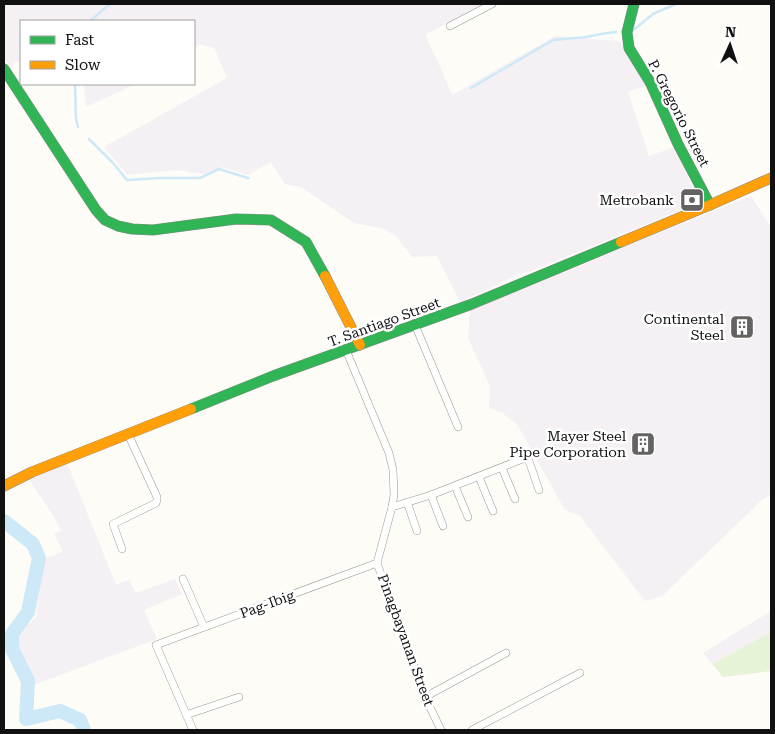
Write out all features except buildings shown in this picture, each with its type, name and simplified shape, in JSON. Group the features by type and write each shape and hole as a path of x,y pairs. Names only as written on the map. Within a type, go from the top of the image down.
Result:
{"main road":[{"name":"P. Gregorio Street","path":"634,4 626,42 650,82 678,144 710,205"},
{"path":"4,69 96,210 105,220 118,226 132,229 153,230 236,218 271,220 306,242 360,345"},
{"name":"T. Santiago Street","path":"4,486 32,472 273,376 472,304 771,178"}],"street":[{"path":"450,26 492,4"},
{"path":"415,325 458,427"},
{"name":"Pinagbayanan Street","path":"346,350 388,453 393,470 392,507 378,563 426,697 441,730"},
{"path":"122,549 113,524 156,503 157,500 128,434"},
{"path":"392,507 431,495 525,458 528,461 539,490"},
{"path":"502,468 514,499"},
{"path":"479,477 493,511"},
{"path":"455,486 468,517"},
{"path":"431,495 443,526"},
{"path":"407,502 417,531"},
{"name":"Pag-Ibig","path":"186,715 156,645 378,563"},
{"path":"183,579 204,627"},
{"path":"426,697 506,654"},
{"path":"472,730 580,674"},
{"path":"193,730 186,715 239,697"}],"shaded area":[{"path":"4,4 485,4 426,34 452,95 555,36 620,41 646,86 628,92 649,156 675,147 699,203 517,275 460,302 437,256 412,257 396,236 384,229 354,223 301,187 285,184 271,162 248,175 221,167 204,174 176,170 127,175 104,147 227,78 214,48 199,44 195,48 195,20 20,20 20,60 10,66 4,58"},
{"path":"84,85 134,85 86,107"},
{"name":"Mayer Steel Pipe Corporation","path":"751,196 771,227 771,494 762,500 662,596 645,601 580,516 565,510 517,424 502,413 489,408 490,386 468,338 470,310"},
{"path":"67,463 116,585 129,580 136,593 175,579 182,594 144,610 157,639 31,686 14,643 19,631 36,618 44,559 63,551 54,534 61,531 55,518 28,478"},
{"path":"771,611 771,632 712,664 703,653"}],"green space":[{"path":"771,632 771,671 723,677 712,664"}],"waterway":[{"path":"91,20 110,4"},
{"path":"631,32 653,14 676,4"},
{"path":"471,88 553,40 616,32"},
{"path":"75,85 78,127"},
{"path":"89,139 127,180 200,178 219,169 248,178"},
{"path":"4,521 33,544 39,558 28,612 12,634 12,649 28,681 26,719 60,711 80,720 84,730"}],"traffic: fast":[{"path":"634,4 627,32 629,48 650,82 678,144 710,205"},
{"path":"4,69 96,210 105,220 118,226 132,229 153,230 236,219 271,220 306,242 325,276"},
{"path":"191,409 273,376 472,304 621,242"}],"traffic: slow":[{"path":"621,242 771,178"},
{"path":"325,276 360,345"},
{"path":"4,486 32,472 191,409"}],"place":[{"name":"Metrobank","path":"692,200"},
{"name":"Continental Steel","path":"742,327"},
{"name":"Mayer Steel Pipe Corporation","path":"643,444"}]}
